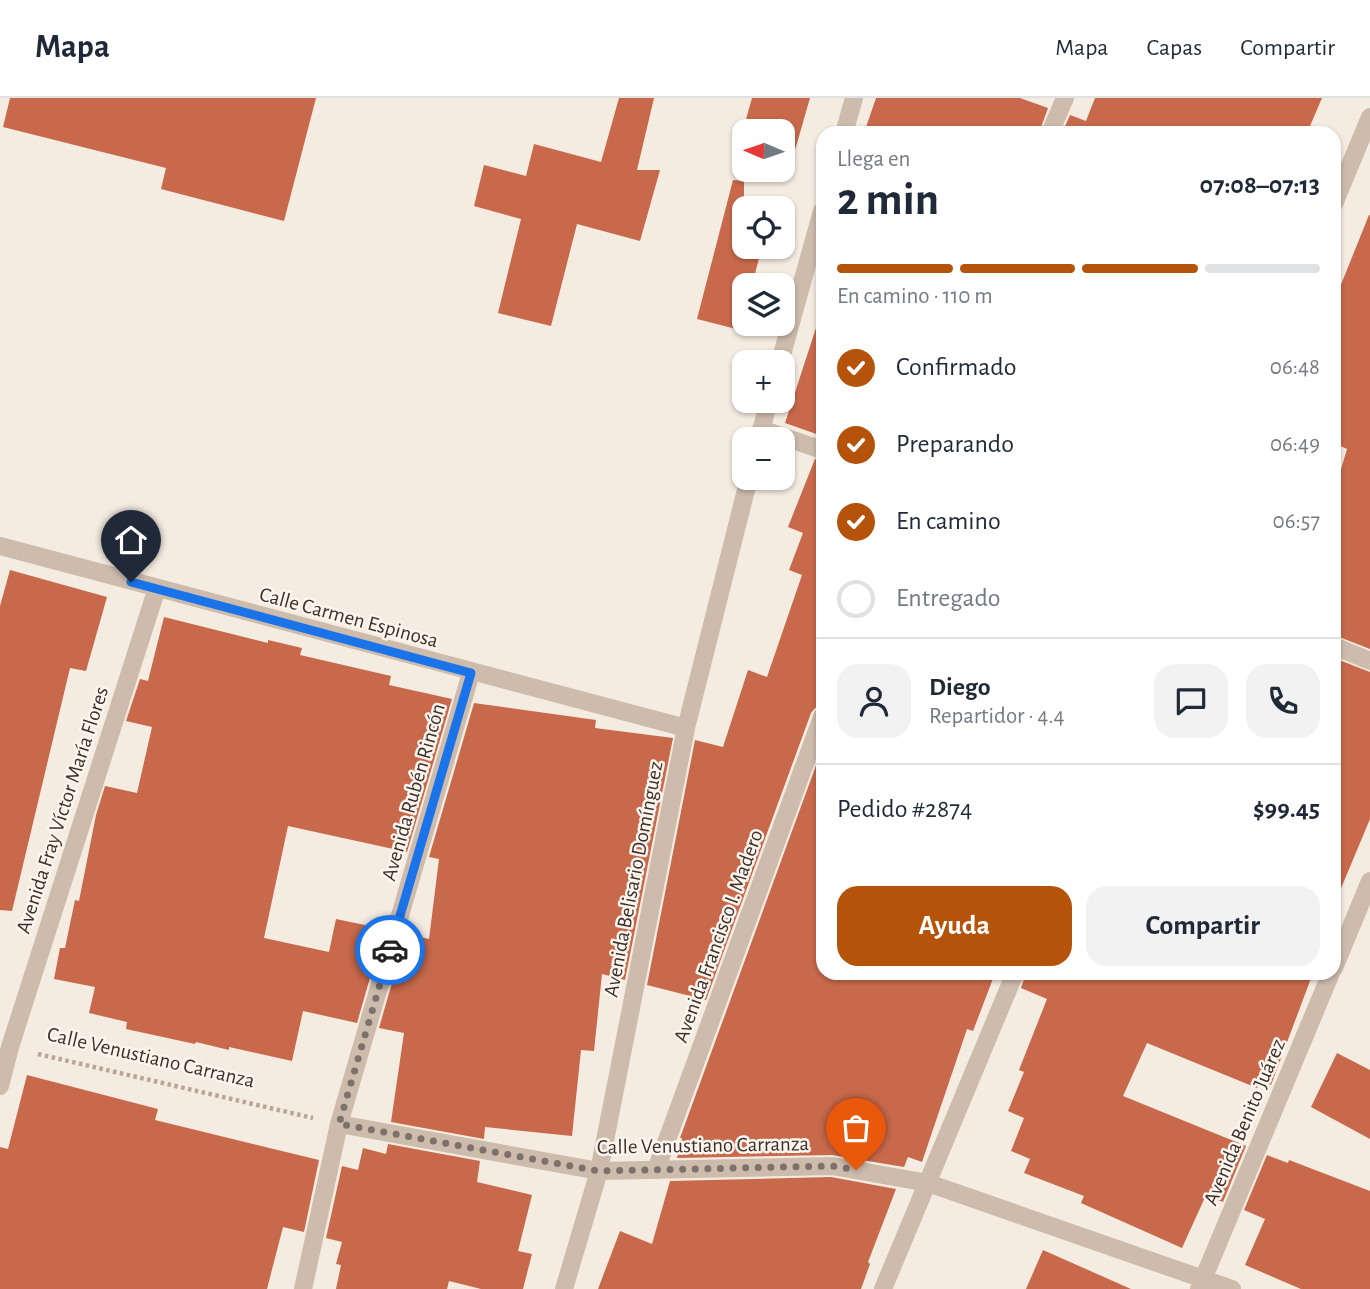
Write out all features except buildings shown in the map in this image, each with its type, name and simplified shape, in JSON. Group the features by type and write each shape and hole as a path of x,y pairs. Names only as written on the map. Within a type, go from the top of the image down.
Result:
{"street":[{"path":"846,126 854,98"},
{"path":"1053,126 1065,98"},
{"path":"1341,187 1370,117"},
{"path":"783,350 816,233"},
{"path":"795,443 816,448"},
{"name":"Avenida Belisario Domínguez","path":"564,1289 599,1171 686,728 746,490"},
{"name":"Calle Carmen Espinosa","path":"0,546 686,728"},
{"name":"Avenida Fray Víctor María Flores","path":"0,1086 10,1047 157,589"},
{"path":"1341,649 1370,660"},
{"name":"Avenida Rubén Rincón","path":"303,1289 339,1124 471,673"},
{"name":"Avenida Francisco I. Madero","path":"656,1170 816,733"},
{"path":"1341,951 1370,881"},
{"path":"883,1289 1012,980"},
{"name":"Avenida Benito Juárez","path":"1201,1283 1328,980"},
{"name":"Calle Venustiano Carranza","path":"339,1124 599,1171 832,1166 928,1183 1201,1283 1232,1289"}],"path":[{"name":"Calle Venustiano Carranza","path":"10,1047 339,1124"}],"way so far":[{"path":"390,950 339,1124 599,1171 832,1166 856,1170"}],"route":[{"path":"131,582 471,673 390,950"}]}
